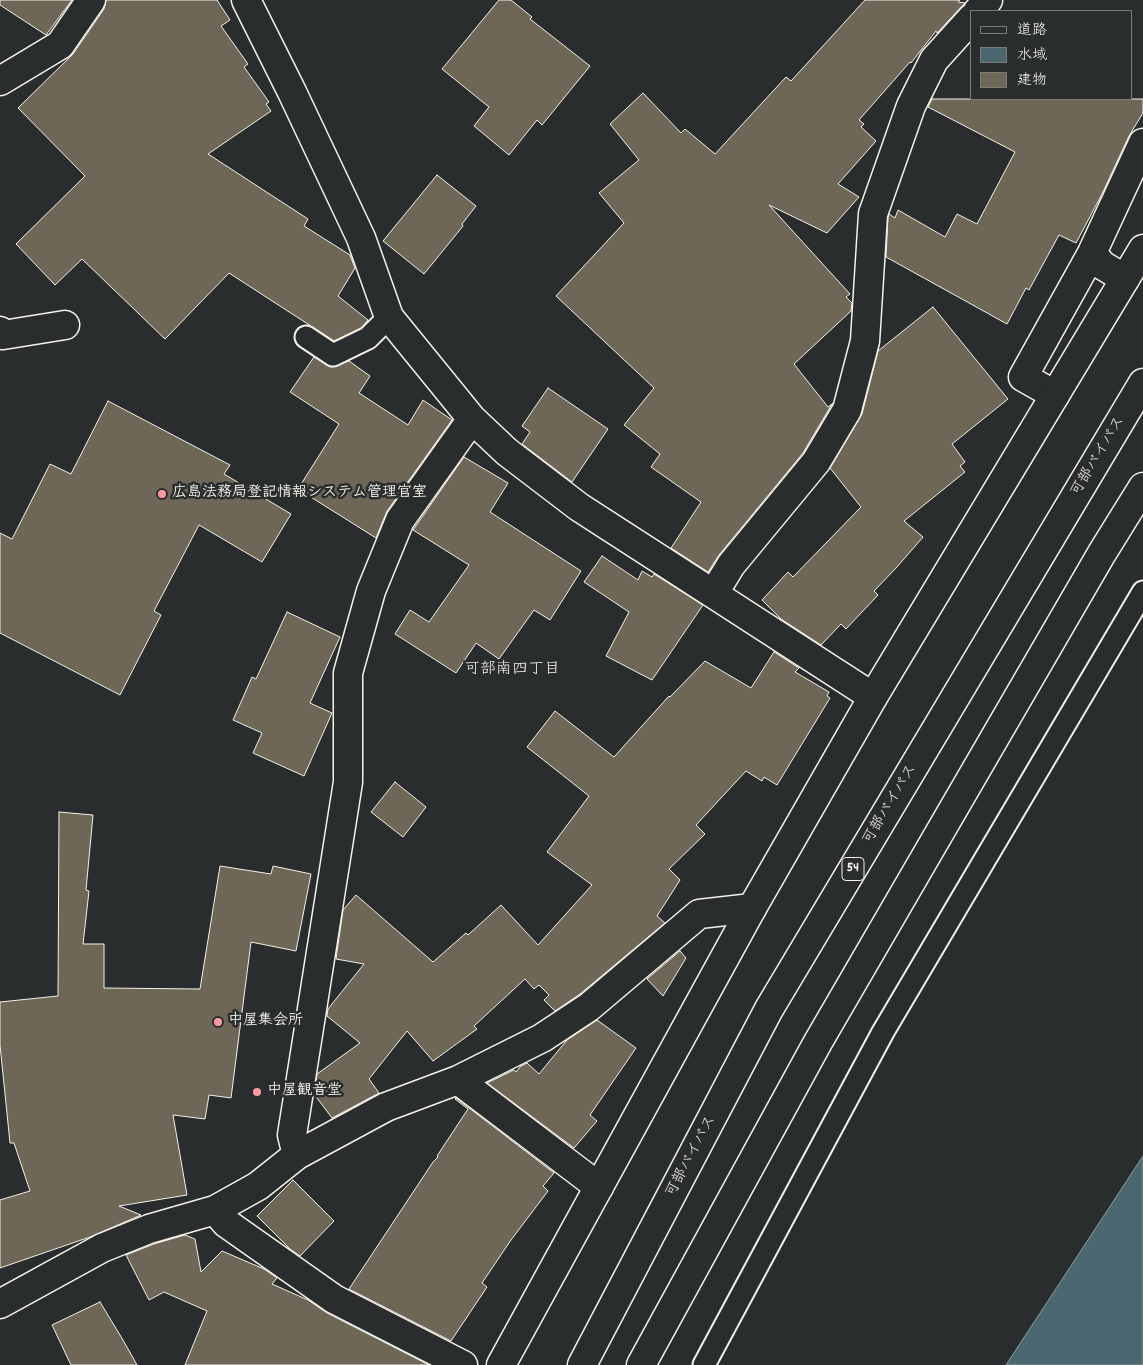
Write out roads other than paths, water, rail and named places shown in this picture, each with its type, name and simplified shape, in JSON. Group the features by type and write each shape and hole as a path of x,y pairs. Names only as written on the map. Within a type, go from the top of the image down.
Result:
{"main road":[{"path":"0,81 60,45 90,0"},
{"path":"246,0 361,238 389,317 472,418 507,452 579,507 873,696"},
{"path":"979,10 988,0"},
{"path":"714,593 731,564 816,462 847,410 865,341 873,214 911,106 934,60 970,20"},
{"path":"1055,395 1023,377 1092,253 1143,143"},
{"path":"501,1365 752,908 873,696 1143,249"},
{"path":"1092,253 1102,265 1125,279"},
{"path":"1,337 65,325"},
{"name":"可部バイパス","path":"582,1365 770,1009 1143,383"},
{"path":"297,1155 292,1135 348,782 348,673 371,591 400,520 472,418"},
{"path":"642,1365 818,1042 1097,562 1143,488"},
{"path":"0,1304 102,1248 149,1229 215,1210 258,1186 297,1155 386,1107 458,1080 542,1038 590,1007 699,914 752,908"},
{"path":"458,1080 599,1187"},
{"path":"215,1210 226,1223 334,1298 463,1365"}],"lane":[{"path":"306,337 333,355 368,338 389,317"},
{"path":"704,1365 883,1032 1143,592"}],"water":[{"path":"1143,1156 1143,1365 1006,1365"}],"place":[{"name":"広島法務局登記情報システム管理官室","path":"162,494"},
{"name":"中屋集会所","path":"218,1022"},
{"name":"中屋観音堂","path":"257,1092"}],"district":[{"name":"可部南四丁目","path":"512,671"}]}
